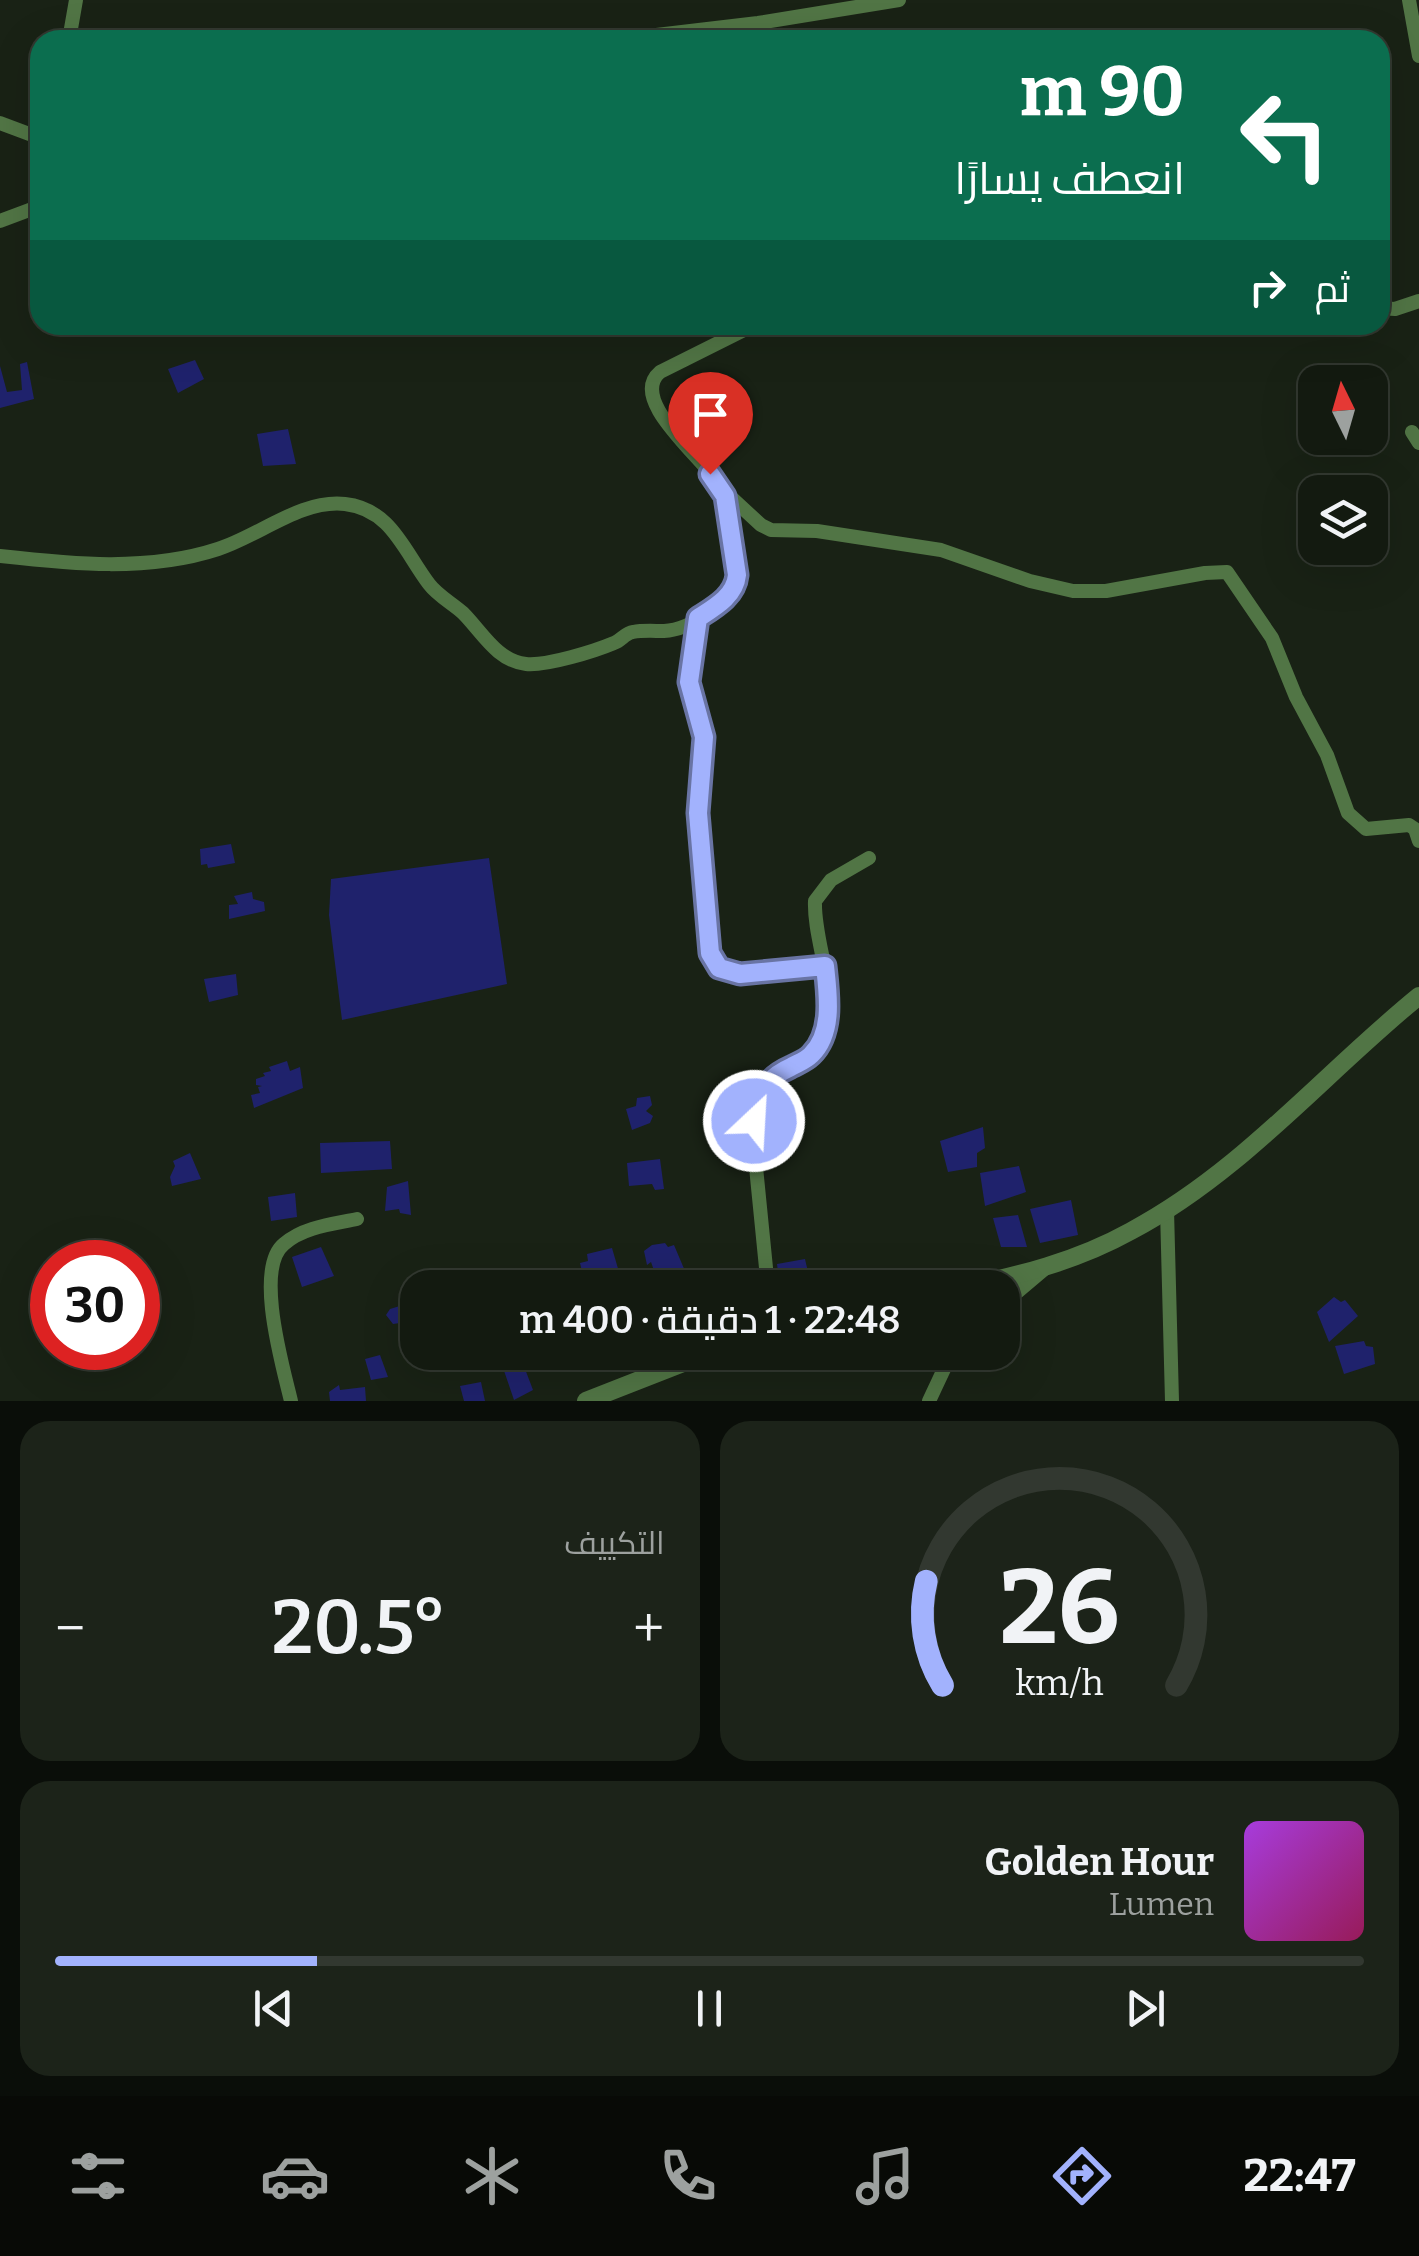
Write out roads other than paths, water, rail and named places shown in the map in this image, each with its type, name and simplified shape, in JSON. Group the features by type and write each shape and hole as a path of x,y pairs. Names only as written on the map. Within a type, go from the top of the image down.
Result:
{"street":[{"path":"71,30 76,0"},
{"path":"713,30 899,0"},
{"path":"1409,0 1419,56"},
{"path":"0,123 30,134"},
{"path":"0,221 30,210"},
{"path":"1390,309 1419,300"},
{"path":"734,335 660,372 650,385 650,393 659,410 723,490 766,528 817,531 941,550 1073,592 1106,591 1227,572 1276,646 1296,697 1324,747 1352,820 1366,829 1409,825 1415,828 1419,841"},
{"path":"0,556 94,564 188,557 219,549 312,507 342,504 370,511 391,528 432,588 503,656 528,664 553,661 616,642 628,632 690,625 721,602 736,586 723,490"},
{"path":"698,618 689,682 704,737 698,813 710,953 719,968 740,974 825,966"},
{"path":"766,1270 755,1157 759,1092 770,1080 812,1055 823,1037 828,1012 815,900 831,880 869,858"},
{"path":"1020,1273 1048,1266 1128,1234 1167,1210 1230,1165 1419,996"},
{"path":"1167,1210 1172,1401"},
{"path":"291,1401 272,1304 274,1254 284,1243 306,1232 357,1219"},
{"path":"1020,1290 1048,1266"},
{"path":"586,1401 618,1394 671,1370"},
{"path":"929,1401 944,1370"}]}
